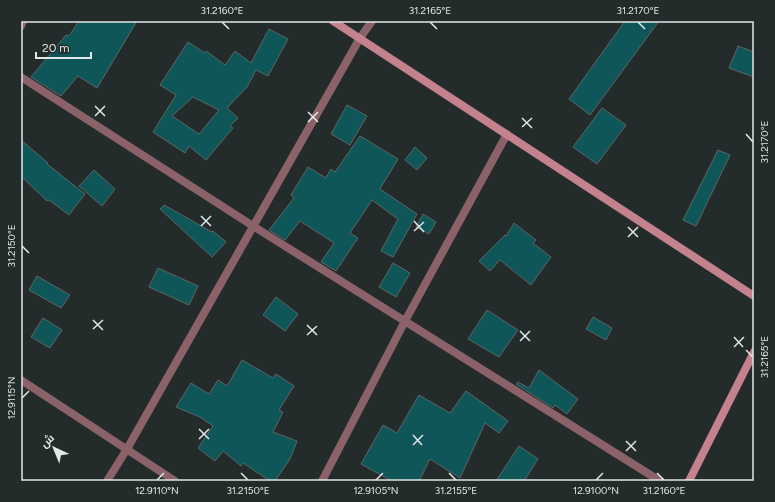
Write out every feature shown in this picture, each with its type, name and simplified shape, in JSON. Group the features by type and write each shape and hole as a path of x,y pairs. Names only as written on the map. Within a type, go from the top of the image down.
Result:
{"street":[{"path":"21,26 23,21"},
{"path":"333,21 754,296"},
{"path":"107,481 127,450 360,38 372,21"},
{"path":"21,77 253,226 660,481"},
{"path":"322,481 405,321 507,134"},
{"path":"690,481 754,352"},
{"path":"21,380 175,481"}],"building":[{"path":"79,21 137,21 97,88 78,76 61,96 31,77 66,35 69,36"},
{"path":"625,21 659,21 590,115 569,99"},
{"path":"269,29 288,39 268,76 256,70 247,87 227,108 238,118 230,126 233,128 206,160 189,146 185,153 153,132 176,95 160,85 188,42 205,53 206,51 225,65 235,51 251,63","holes":["193,97 219,110 199,134 172,116"]},
{"path":"738,46 754,52 754,77 729,68"},
{"path":"347,105 367,116 350,145 331,134"},
{"path":"602,108 626,125 597,164 573,147"},
{"path":"360,136 398,159 380,189 417,214 393,257 381,251 398,219 372,200 350,233 358,238 336,271 321,262 334,243 300,221 285,240 269,230 294,198 291,195 308,167 326,178 331,169 335,172"},
{"path":"21,140 48,163 47,164 85,194 69,215 49,200 47,201 21,176"},
{"path":"415,147 427,158 417,170 405,160"},
{"path":"718,150 730,155 696,226 683,220"},
{"path":"94,170 115,189 102,206 79,186"},
{"path":"164,205 212,232 213,231 226,242 212,257 160,209"},
{"path":"423,214 436,222 429,234 416,227"},
{"path":"514,223 536,240 533,243 551,257 531,285 500,260 490,271 479,261 505,235 506,236"},
{"path":"393,263 410,273 396,297 379,287"},
{"path":"158,268 198,286 189,305 149,287"},
{"path":"37,276 70,295 61,308 29,290"},
{"path":"276,297 298,314 285,331 263,315"},
{"path":"487,310 518,330 499,357 468,339"},
{"path":"593,317 612,328 606,340 586,329"},
{"path":"43,318 62,330 50,348 31,337"},
{"path":"242,360 273,378 276,374 294,386 279,410 283,412 273,432 297,441 290,459 275,481 270,481 243,463 241,466 223,451 215,461 198,448 213,426 200,417 176,407 191,383 209,394 218,380 227,386"},
{"path":"539,370 578,399 567,414 555,405 553,408 516,384 518,382 529,388"},
{"path":"466,391 508,421 499,433 485,423 460,478 430,459 419,481 392,481 361,464 383,425 397,433 419,395 450,413"},
{"path":"519,446 538,459 524,481 496,481"}]}
